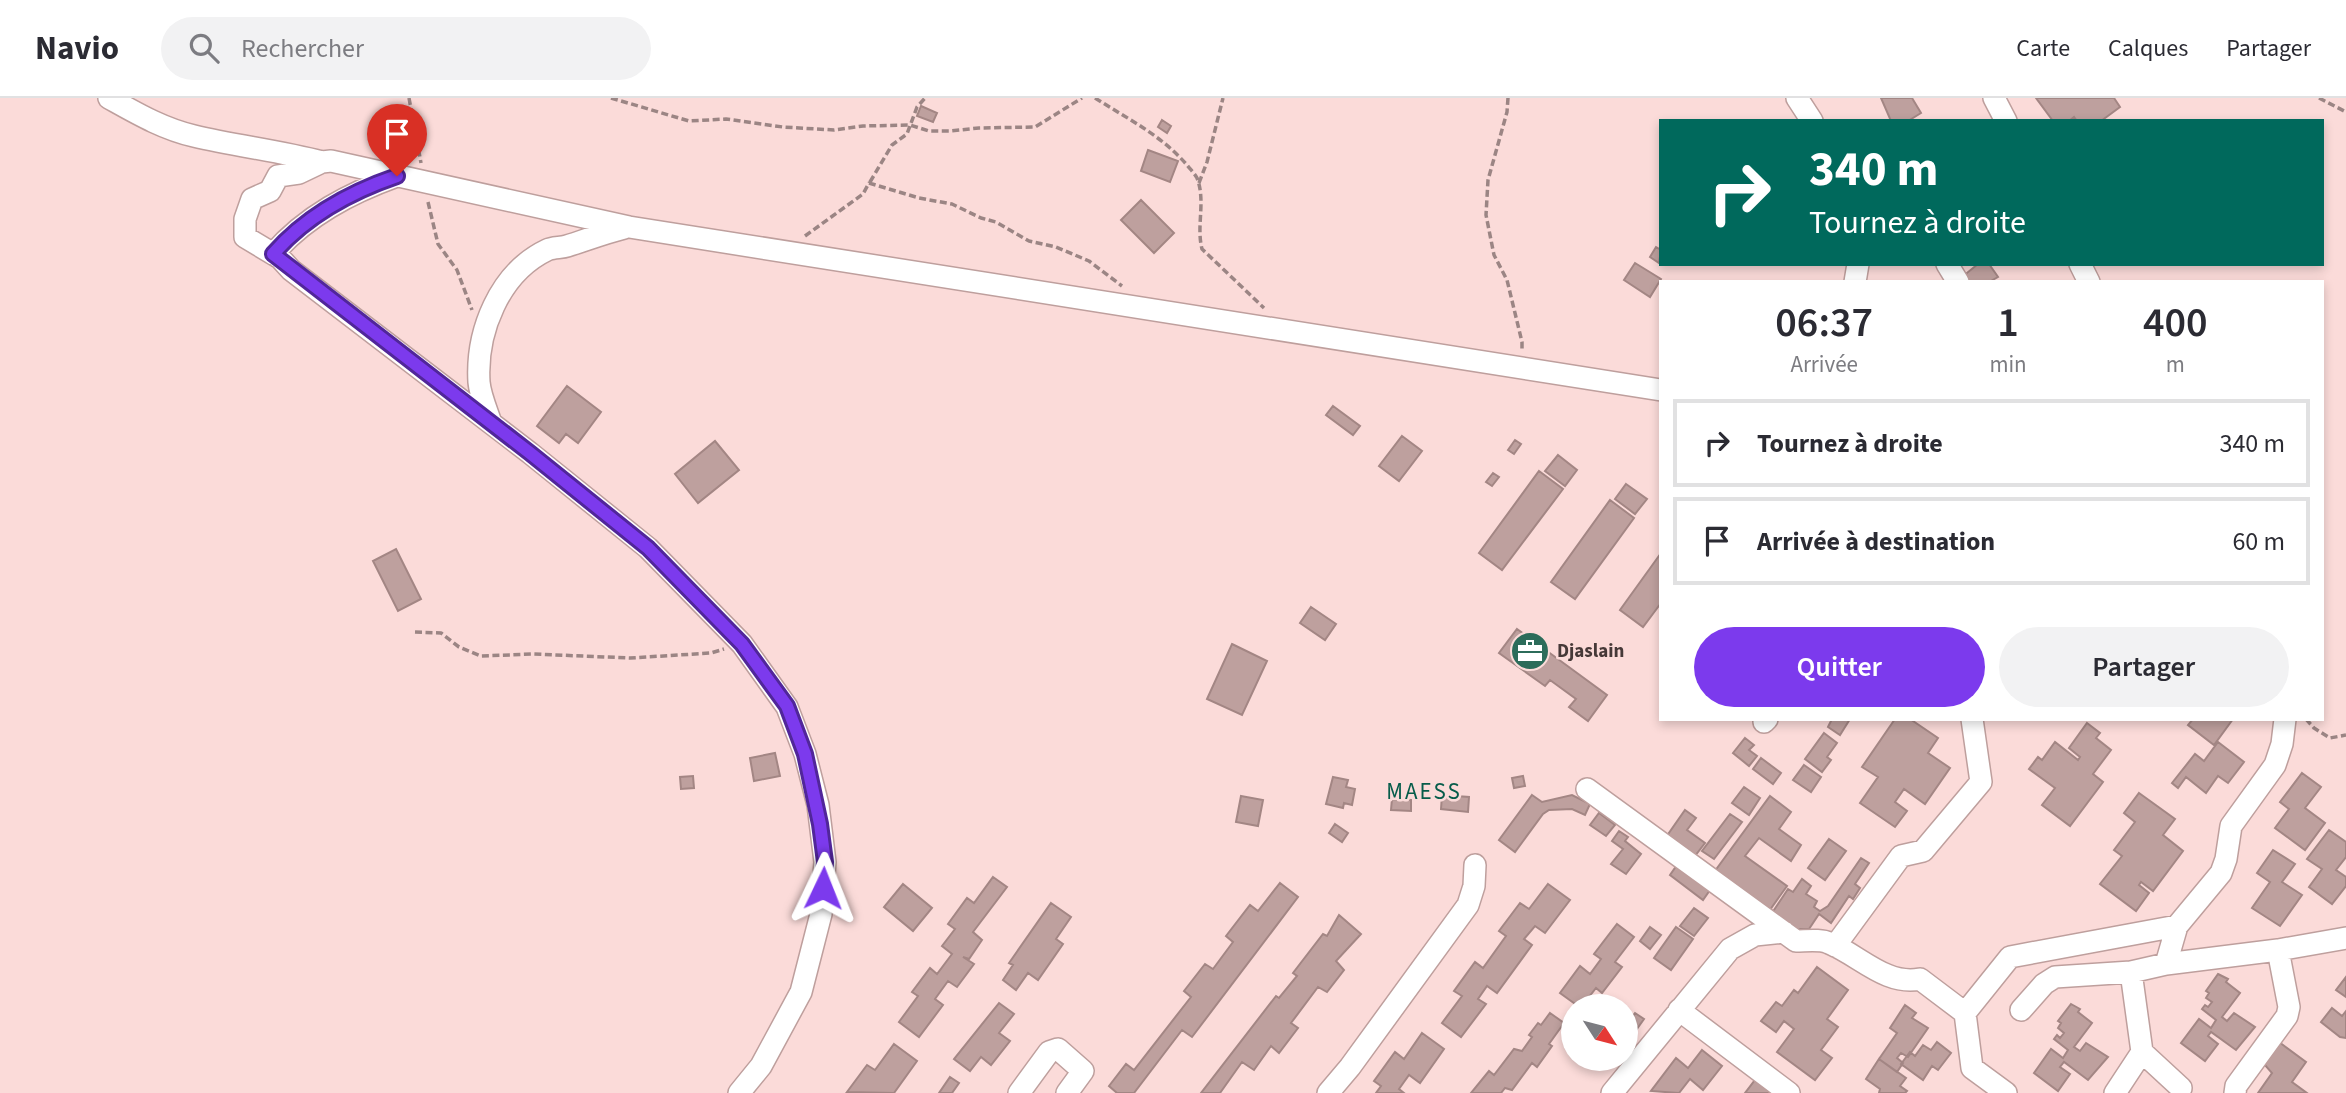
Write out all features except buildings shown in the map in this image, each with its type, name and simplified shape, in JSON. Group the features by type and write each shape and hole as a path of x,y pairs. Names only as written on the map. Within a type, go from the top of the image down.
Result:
{"street":[{"path":"109,98 148,120 192,136 280,151 322,162"},
{"path":"1797,98 1811,119"},
{"path":"1994,98 2005,119"},
{"path":"739,1093 761,1066 801,992 821,914 825,862 817,805 805,754 787,706 742,644 648,548 273,254 245,237 245,219 252,199 270,191 278,176 299,173 322,162 331,161 629,227 1659,390"},
{"path":"273,254 291,234 326,209 358,190 397,176"},
{"path":"491,423 479,383 485,333 495,300 530,260 549,249 565,247 629,227"},
{"path":"1835,946 1901,856 1923,850 1981,782 1972,721"},
{"path":"2166,964 2177,926 2221,873 2231,826 2275,765 2285,721"},
{"path":"1587,789 1796,941 1827,941 1885,974 1907,982 1920,979 1965,1013 1972,1068 2006,1093"},
{"path":"1328,1093 1350,1068 1468,905 1474,886 1475,865"},
{"path":"1965,1013 2010,957 2177,926"},
{"path":"1612,1093 1730,949 1755,935 1784,932"},
{"path":"2021,1010 2044,984 2055,977 2131,972 2166,964 2278,950 2346,938"},
{"path":"2235,1093 2236,1086 2287,1016 2289,1007 2278,950"},
{"path":"2115,1093 2141,1052 2131,972"},
{"path":"1679,1010 1789,1093"},
{"path":"1019,1093 1049,1052 1058,1049 1083,1071 1067,1093"},
{"path":"2141,1052 2181,1088"}],"path":[{"path":"408,98 430,218 438,244 457,270 485,333"},
{"path":"611,98 689,121 726,119 783,127 834,130 910,125 929,131 1035,127 1082,98"},
{"path":"806,234 863,194 892,145 907,134 917,107 925,98"},
{"path":"1095,98 1151,131 1173,149 1196,177 1201,201 1202,249 1287,331"},
{"path":"1198,185 1207,162 1223,98"},
{"path":"1508,98 1507,113 1488,180 1486,215 1494,255 1507,280 1522,342 1521,368"},
{"path":"2319,98 2346,112"},
{"path":"869,183 919,198 951,204 996,222 1029,241 1056,247 1088,261 1124,288 1143,308"},
{"path":"415,632 441,632 459,647 481,656 533,654 630,658 711,653"},
{"path":"2308,721 2330,738 2346,735"}],"place":[{"name":"Djaslain","path":"1530,651"}],"district":[{"name":"MAESS","path":"1424,791"}],"route":[{"path":"397,176 358,190 326,209 291,234 273,254 648,548 742,644 787,706 805,754 820,824 825,862 823,888"}]}
